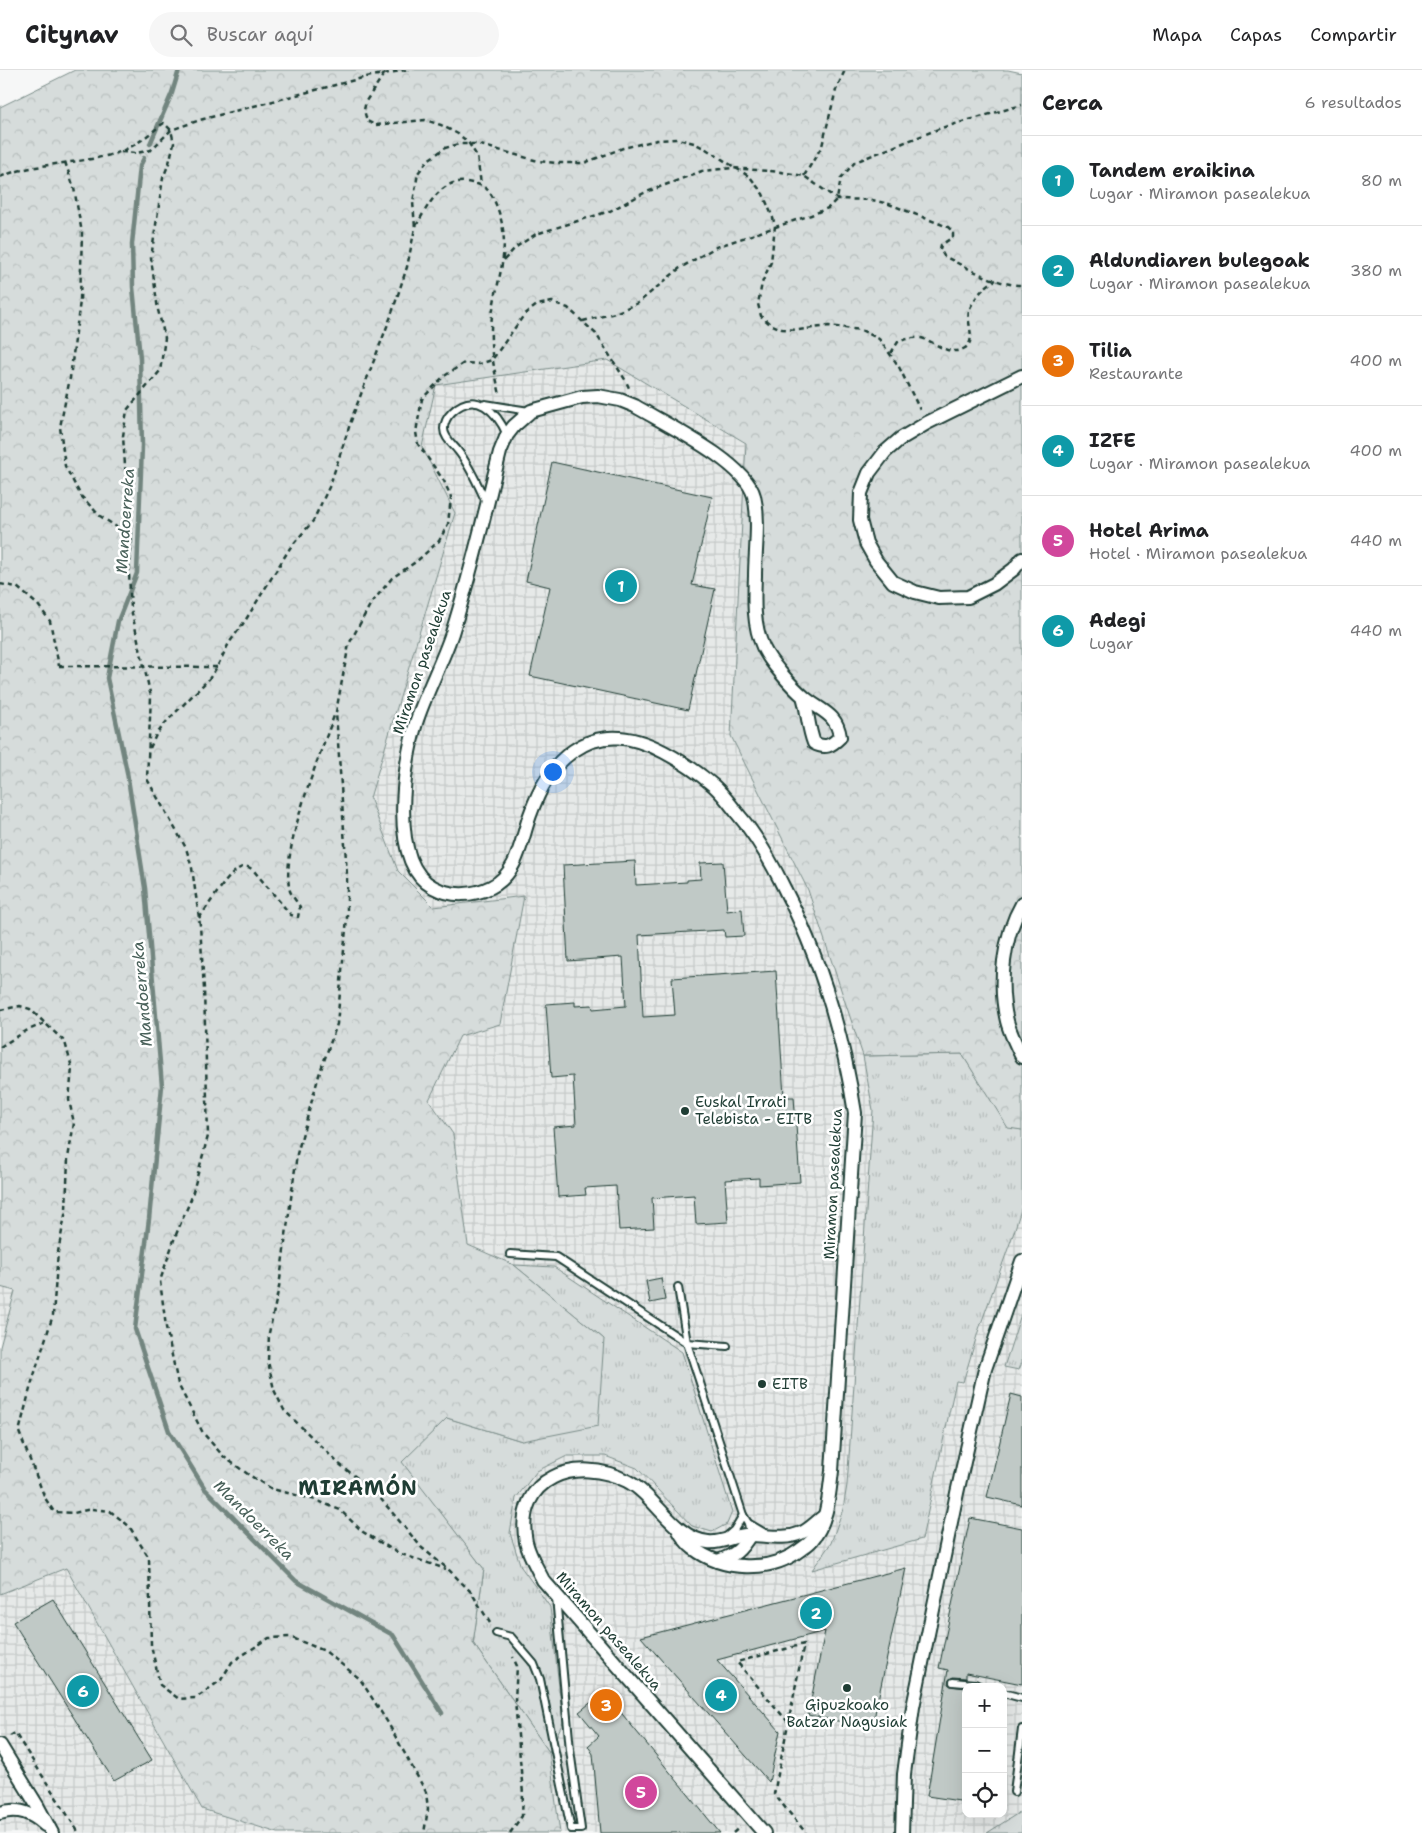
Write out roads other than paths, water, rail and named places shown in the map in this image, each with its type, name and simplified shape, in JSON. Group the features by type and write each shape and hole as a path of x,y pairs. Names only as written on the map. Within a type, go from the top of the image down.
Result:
{"street":[{"path":"1022,376 927,422 900,439 885,452 869,473 861,492 860,520 866,543 876,561 893,582 914,592 939,598 968,596 994,584 1014,569 1022,559"},
{"name":"Miramon pasealekua","path":"677,1526 683,1538 692,1547 717,1561 737,1566 757,1566 772,1563 794,1554 812,1541 828,1507 832,1471 855,1113 849,1073 831,1002 818,961 772,864 748,826 715,787 677,759 645,742 619,736 593,740 572,751 550,773 538,793 512,868 494,886 478,892 458,894 443,892 429,885 417,872 409,854 403,828 402,802 408,760 416,724 451,634 507,435 514,426 530,411 582,397 598,396 620,400 635,406 730,464 747,482 754,495 756,515 754,605 757,630 763,648 786,678 803,696"},
{"path":"1022,904 1012,927 1005,953 1003,984 1007,1022 1022,1057"},
{"path":"902,1833 904,1774 913,1707 953,1512 985,1369 1022,1261"},
{"name":"Miramon pasealekua","path":"764,1833 543,1580 532,1559 526,1541 525,1524 528,1506 534,1493 559,1473 576,1469 593,1469 628,1481 677,1526 694,1538 708,1542 722,1541 749,1529 773,1537 783,1538 803,1532 824,1515"},
{"path":"717,1561 734,1555 743,1547 749,1529"},
{"path":"772,1563 779,1552 778,1544 773,1537"},
{"path":"4,1741 50,1830"},
{"path":"0,1813 8,1811 23,1812 37,1818 50,1830"}],"lane":[{"path":"487,504 459,451 447,439 444,430 447,417 458,406 468,402 530,411"},
{"path":"482,404 500,419 507,435"},
{"path":"510,1254 556,1257 688,1343 727,1346"},
{"path":"678,1287 688,1343 749,1529"},
{"path":"722,1541 734,1530 743,1515"},
{"path":"496,1633 511,1637 534,1664 540,1679 571,1829 581,1829 570,1750 556,1597"},
{"path":"954,1682 964,1683"},
{"path":"1007,1694 1022,1698"},
{"path":"1014,1792 1022,1729"}],"waterway":[{"name":"Mandoerreka","path":"150,144 172,93 179,70"},
{"name":"Mandoerreka","path":"144,158 140,166 132,244 133,287 140,358 142,446 137,573 118,621 107,678 127,772 145,888 162,1086 149,1219 135,1329 169,1431 205,1489 296,1581 393,1635 442,1713"}],"place":[{"name":"Tandem eraikina","path":"621,586"},
{"name":"Euskal Irrati Telebista - EITB","path":"685,1111"},
{"name":"EITB","path":"762,1384"},
{"name":"Aldundiaren bulegoak","path":"816,1613"},
{"name":"Gipuzkoako Batzar Nagusiak","path":"847,1688"},
{"name":"Adegi","path":"83,1691"},
{"name":"IZFE","path":"721,1695"},
{"name":"Tilia","path":"606,1705"},
{"name":"Hotel Arima","path":"641,1792"}],"district":[{"name":"MIRAMÓN","path":"358,1488"}]}
